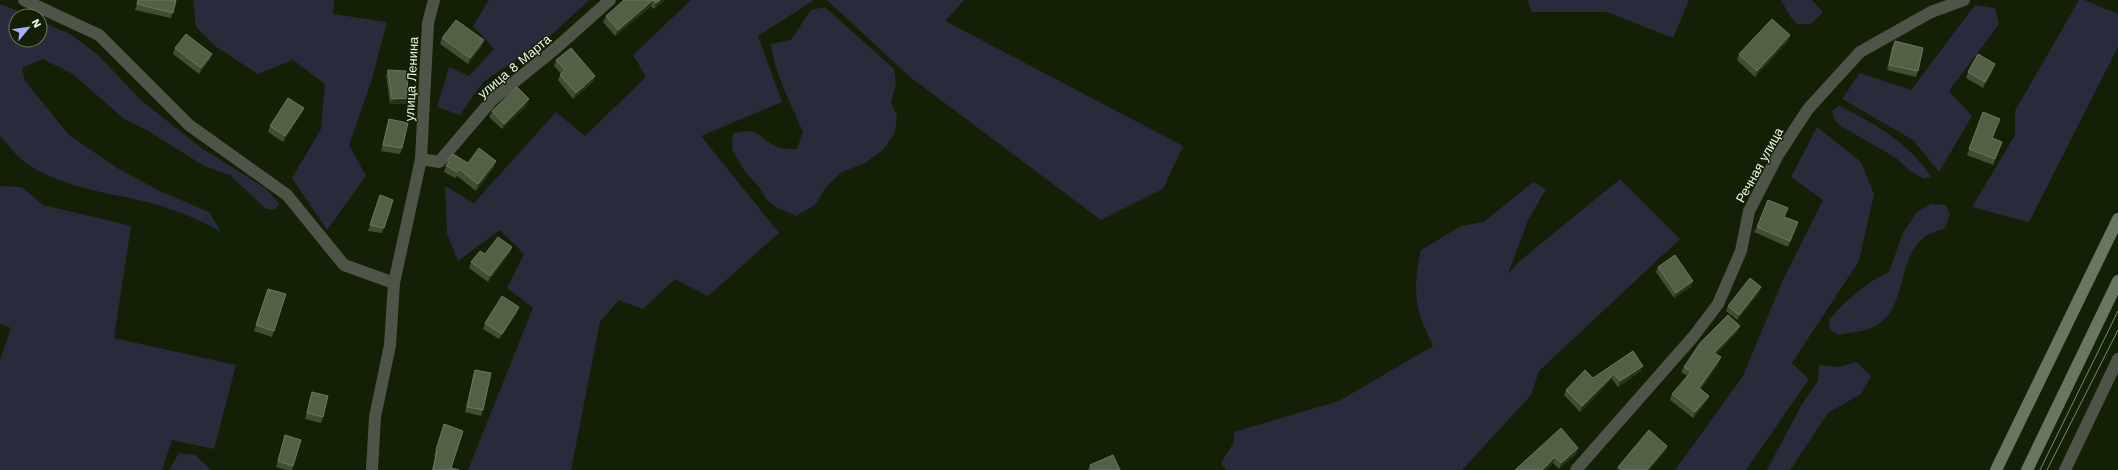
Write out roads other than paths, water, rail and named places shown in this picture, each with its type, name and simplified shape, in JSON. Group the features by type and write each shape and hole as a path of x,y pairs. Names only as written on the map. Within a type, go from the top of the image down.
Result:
{"main road":[{"path":"1996,470 2118,219"},
{"path":"2027,470 2118,281"}],"street":[{"path":"24,0 98,35 189,125 287,195 344,265 394,283"},
{"name":"улица Ленина","path":"372,470 375,417 390,344 394,283 421,159 428,23 434,0"},
{"name":"улица 8 Марта","path":"421,159 439,162 492,100 555,50 610,0"},
{"name":"Речная улица","path":"1576,470 1693,337 1718,304 1741,251 1749,211 1778,155 1808,109 1860,52 1931,12 1964,0"},
{"path":"2065,470 2118,359"}],"tram line":[{"path":"2040,470 2118,311"},
{"path":"2047,470 2118,330"}]}
